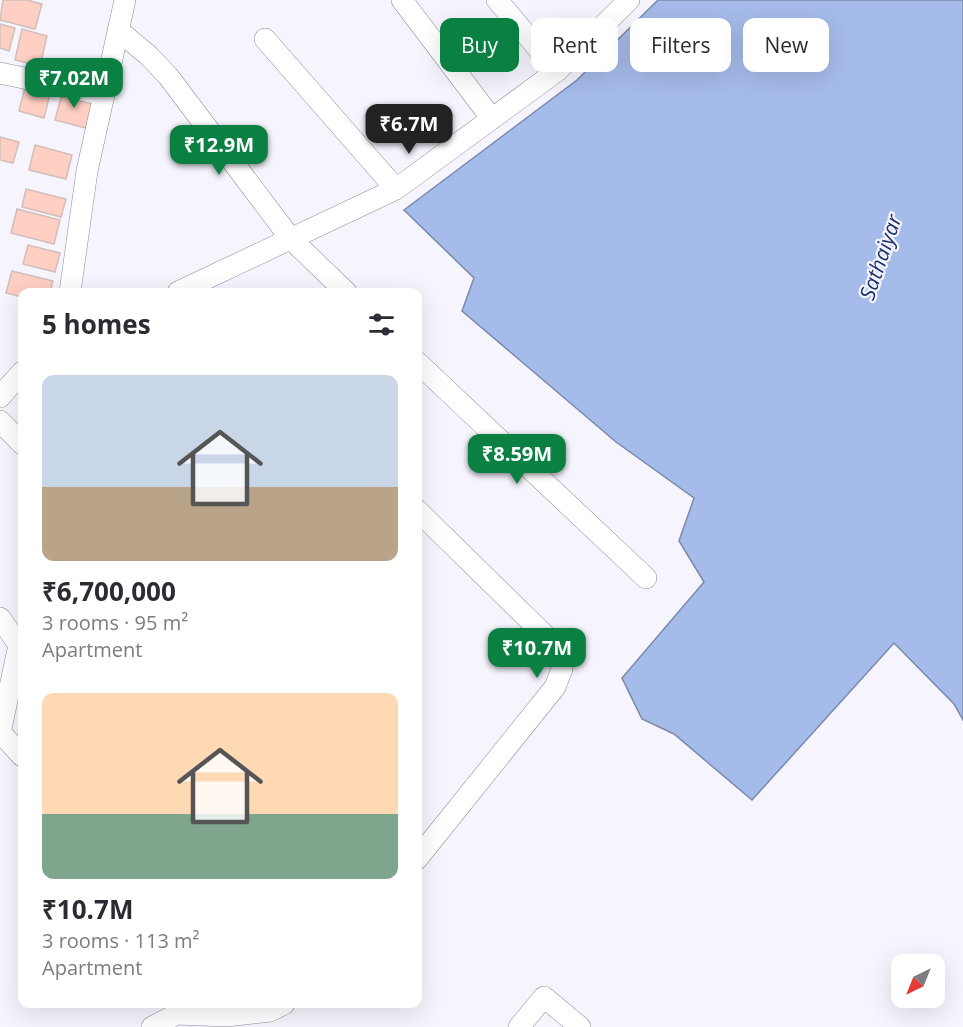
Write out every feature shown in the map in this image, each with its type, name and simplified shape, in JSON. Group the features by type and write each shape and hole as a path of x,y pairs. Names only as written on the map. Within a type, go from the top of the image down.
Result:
{"street":[{"path":"70,288 87,171 125,0"},
{"path":"402,0 492,119"},
{"path":"497,0 531,40"},
{"path":"611,18 629,0"},
{"path":"118,30 143,50 168,76 291,239 342,288"},
{"path":"265,39 396,189"},
{"path":"193,288 396,189 556,72"},
{"path":"0,73 104,95"},
{"path":"422,367 646,578"},
{"path":"0,397 18,377"},
{"path":"0,421 18,440"},
{"path":"422,515 562,652 562,669 555,687 422,853"},
{"path":"0,618 18,644"},
{"path":"18,650 0,732 18,752"},
{"path":"519,1027 544,997 580,1027"},
{"path":"152,1027 177,1014 226,1016 259,1013 276,1008"}],"water":[{"name":"Sathaiyar","path":"658,0 963,0 963,720 954,704 894,643 752,800 674,734 642,719 622,678 704,582 679,541 694,498 616,442 462,311 474,278 404,210 585,72 618,72 618,40 630,28 630,72 731,72 731,18 640,18"}],"building":[{"path":"3,0 27,0 42,4 35,29 0,20"},
{"path":"0,24 15,28 9,51 0,48"},
{"path":"22,29 47,36 40,66 15,60"},
{"path":"25,87 50,94 44,118 19,111"},
{"path":"63,90 93,98 86,128 55,120"},
{"path":"0,137 19,142 13,163 0,160"},
{"path":"35,145 72,155 66,179 29,170"},
{"path":"26,189 66,199 61,217 22,207"},
{"path":"17,209 60,220 54,244 11,233"},
{"path":"28,245 60,253 55,272 23,264"},
{"path":"12,271 53,281 51,288 18,288 18,296 6,293"}]}
